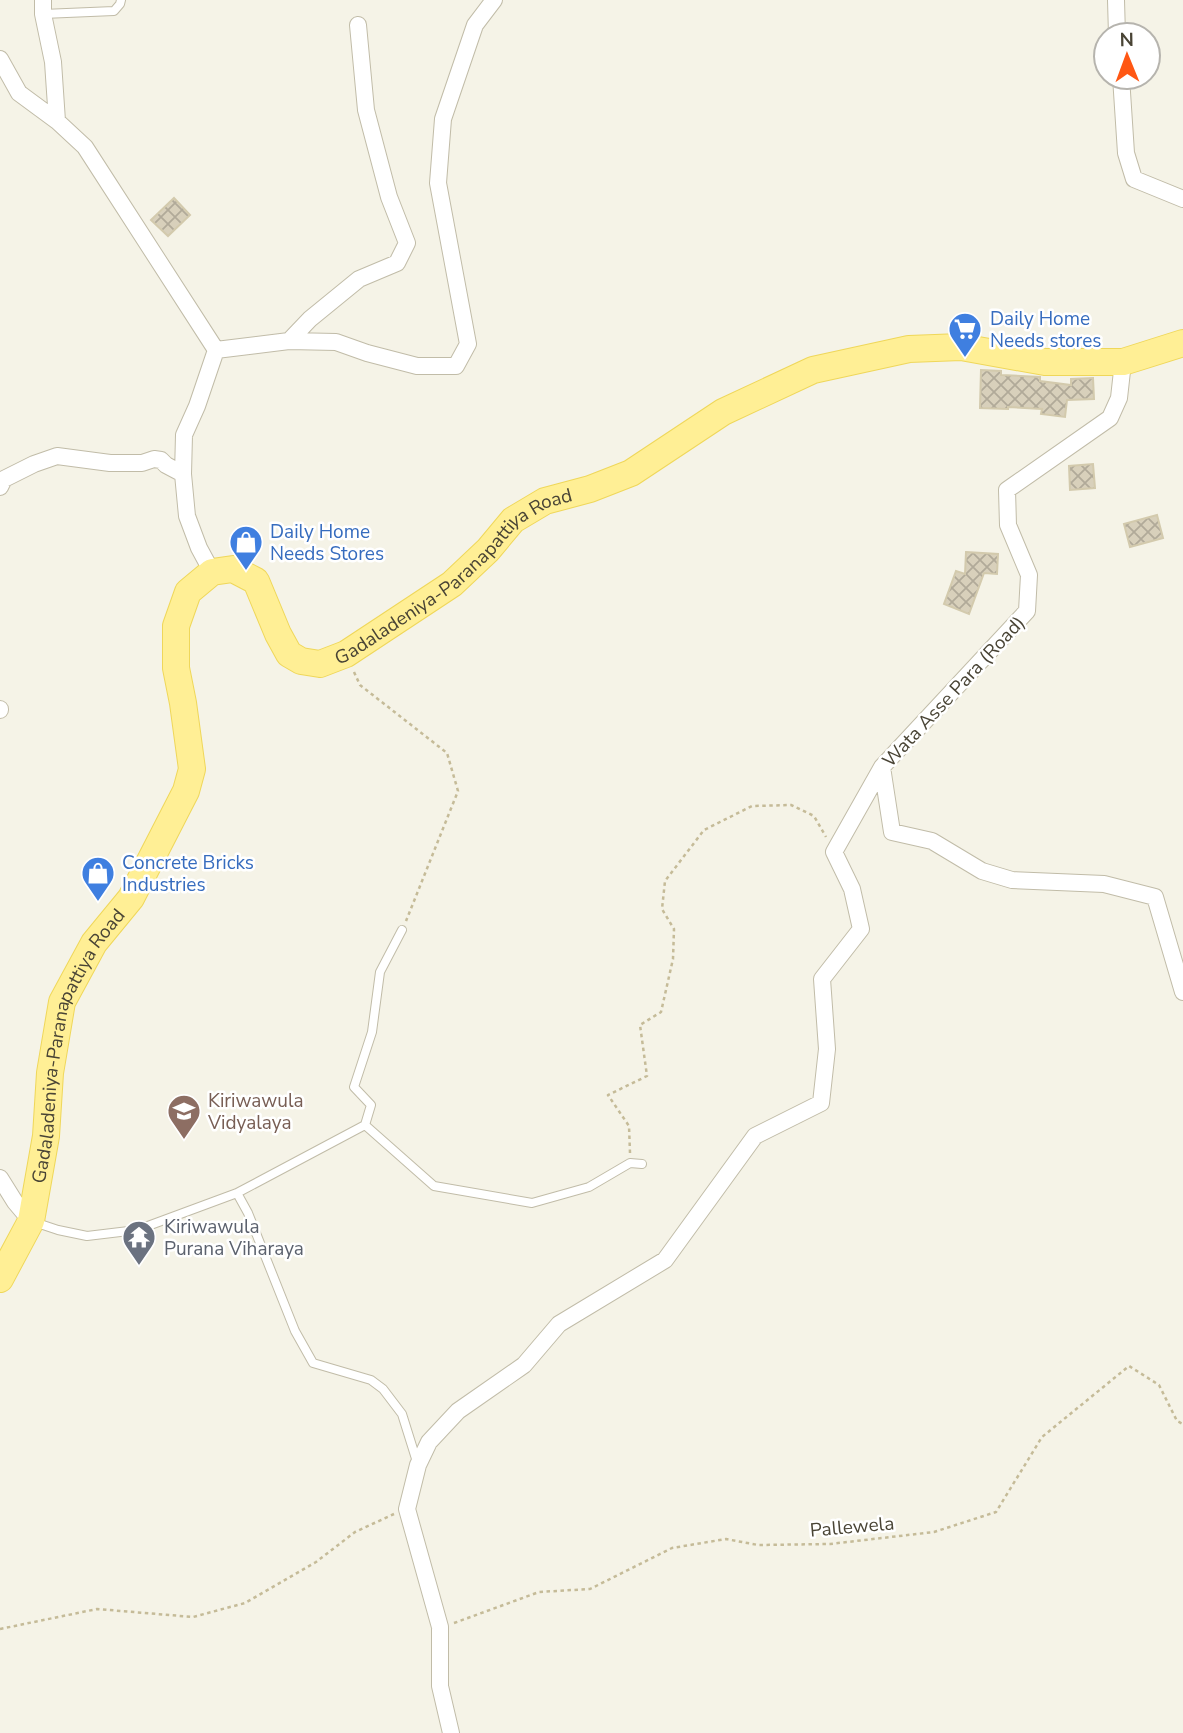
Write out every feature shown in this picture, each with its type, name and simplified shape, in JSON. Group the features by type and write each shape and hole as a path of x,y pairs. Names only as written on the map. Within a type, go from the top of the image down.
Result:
{"main road":[{"name":"Gadaladeniya-Paranapattiya Road","path":"0,1279 31,1222 46,1136 50,1073 62,1002 94,943 131,898 187,791 192,769 176,668 176,626 188,592 212,572 233,569 256,581 289,653 301,661 320,664 346,654 452,584 488,550 513,520 545,501 590,489 631,473 723,412 813,370 909,349 961,347 1045,362 1123,362 1183,343"}],"street":[{"path":"216,350 289,341 336,342 367,354 417,366 456,366 468,344 438,183 443,119 475,25 494,0"},
{"path":"1116,0 1117,21"},
{"path":"43,7 53,62 57,121"},
{"path":"289,341 310,319 359,279 397,263 407,243 389,197 366,110 358,25"},
{"path":"0,59 19,93 57,121 85,147 216,350"},
{"path":"1122,91 1126,153 1134,179 1183,200"},
{"path":"212,572 187,516 183,474 184,435 216,350"},
{"name":"Wata Asse Para (Road)","path":"834,852 883,767 1027,611 1028,575 1008,525 1007,490 1110,418 1119,398 1123,362"},
{"path":"0,487 4,479 57,456 110,463 161,460 183,474"},
{"path":"883,767 892,832 932,841 982,871 1012,880 1104,884 1155,897 1183,992"},
{"path":"451,1733 440,1686 440,1627 407,1509 418,1465 429,1442 458,1411 524,1365 559,1324 665,1260 755,1136 821,1103 827,1049 822,979 861,929 852,889 834,852"},
{"path":"0,1178 31,1222"}],"lane":[{"path":"43,7 114,10 121,0"},
{"path":"31,1222 87,1236 137,1230 237,1193 365,1125 371,1105 354,1087 372,1032 380,972 402,930"},
{"path":"365,1125 434,1186 532,1203 589,1187 630,1163 642,1164"},
{"path":"237,1193 248,1213 295,1331 313,1363 371,1380 383,1389 402,1414 418,1465"}],"path":[{"path":"346,654 360,685 447,753 458,791 402,930"},
{"path":"630,1163 629,1126 608,1095 647,1076 640,1025 661,1012 673,959 674,929 662,909 665,881 704,830 752,806 791,805 814,816 834,852"},
{"name":"Pallewela","path":"440,1627 539,1592 590,1589 672,1548 726,1539 758,1545 830,1544 934,1532 996,1512 1042,1437 1129,1366 1159,1385 1177,1421 1183,1423"},
{"path":"0,1629 97,1609 194,1617 245,1603 316,1562 355,1532 407,1509"}],"building":[{"path":"174,198 190,215 168,236 151,220"},
{"path":"981,370 1001,371 1001,375 1040,377 1040,381 1071,385 1071,379 1093,378 1094,399 1067,400 1065,417 1041,414 1042,409 980,408"},
{"path":"1093,464 1095,488 1070,490 1069,466"},
{"path":"1157,515 1163,538 1130,547 1124,524"},
{"path":"966,552 998,554 997,574 984,573 969,614 944,604 956,571 965,574"}],"place":[{"name":"Daily Home Needs stores","path":"965,359"},
{"name":"Daily Home Needs Stores","path":"246,572"},
{"name":"Concrete Bricks Industries","path":"98,903"},
{"name":"Kiriwawula Vidyalaya","path":"184,1141"},
{"name":"Kiriwawula Purana Viharaya","path":"139,1267"}]}
